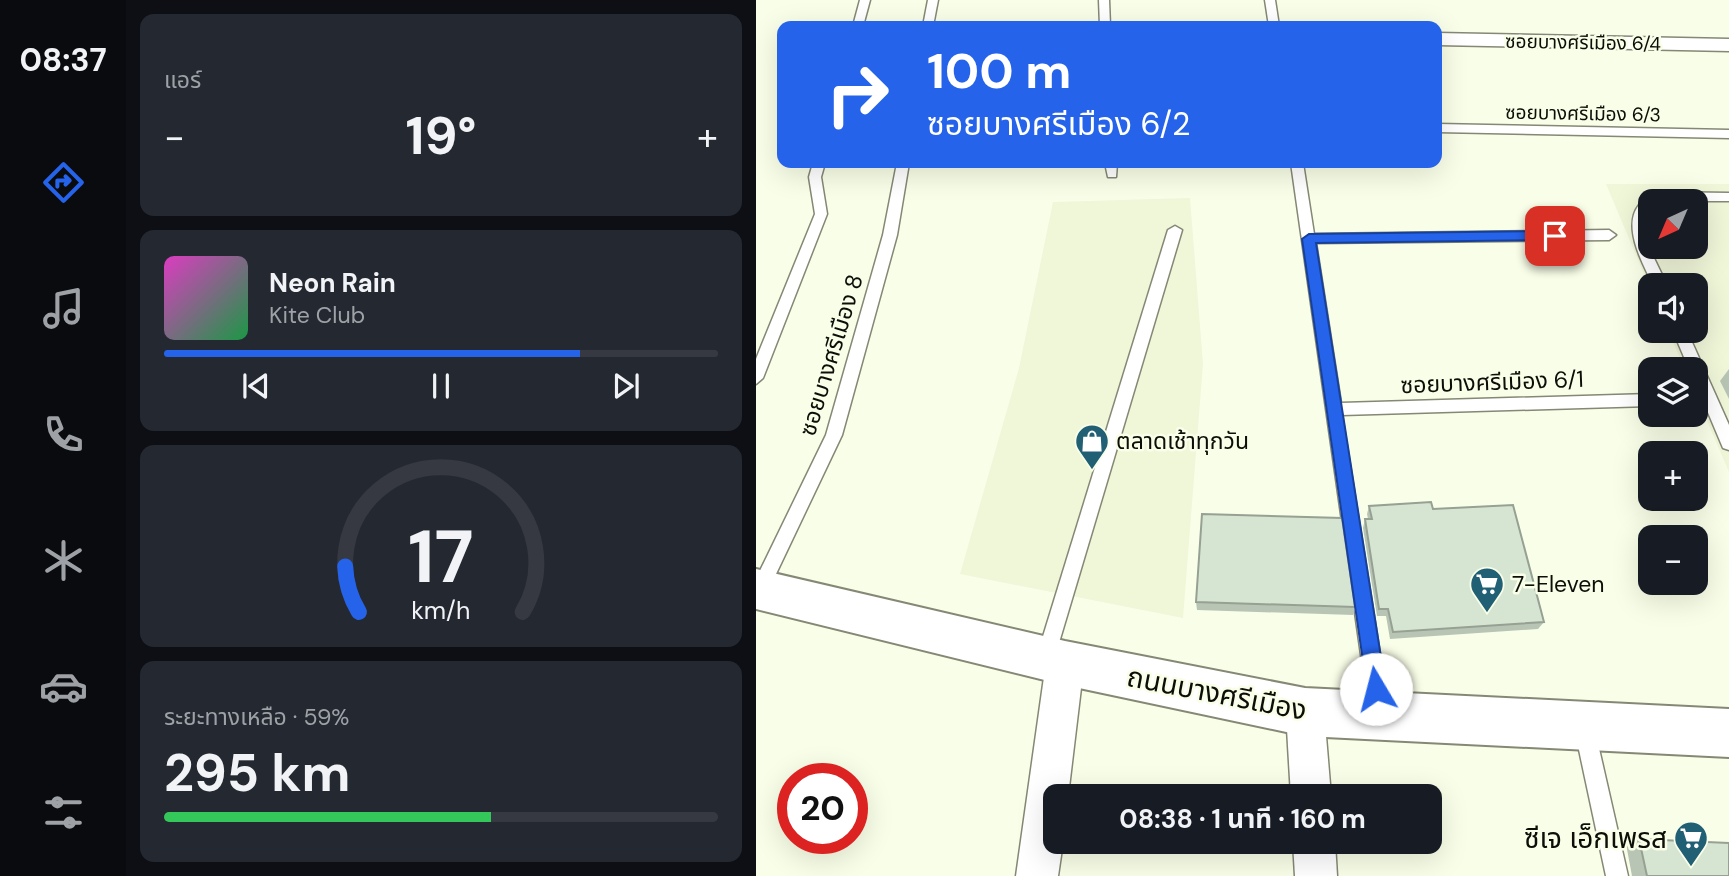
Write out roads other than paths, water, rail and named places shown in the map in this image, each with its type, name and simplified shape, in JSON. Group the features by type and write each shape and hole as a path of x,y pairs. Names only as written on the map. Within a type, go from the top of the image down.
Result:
{"street":[{"name":"ซอยบางศรีเมือง 6/4","path":"1442,39 1729,45"},
{"name":"ถนนบางศรีเมือง","path":"757,592 1055,661 1306,712 1496,724 1729,733"},
{"path":"1037,876 1055,661"},
{"path":"1306,712 1310,784"},
{"path":"1315,854 1316,876"}],"lane":[{"path":"859,21 865,0"},
{"path":"929,21 933,0"},
{"path":"1104,0 1105,21"},
{"path":"1270,0 1273,21"},
{"name":"ซอยบางศรีเมือง 6/3","path":"1442,128 1729,134"},
{"path":"756,378 821,214 815,177 818,168"},
{"name":"ซอยบางศรีเมือง 8","path":"757,592 834,435 890,235 902,168"},
{"path":"1298,168 1380,715"},
{"path":"1708,197 1729,197"},
{"path":"1055,661 1175,230"},
{"path":"1309,239 1609,235"},
{"path":"1685,343 1729,443"},
{"name":"ซอยบางศรีเมือง 6/1","path":"1336,409 1638,400"},
{"path":"1584,727 1617,876"}],"place":[{"name":"ตลาดเช้าทุกวัน","path":"1092,471"},
{"name":"7-Eleven","path":"1487,614"},
{"name":"ซีเจ เอ็กเพรส","path":"1691,868"}]}
